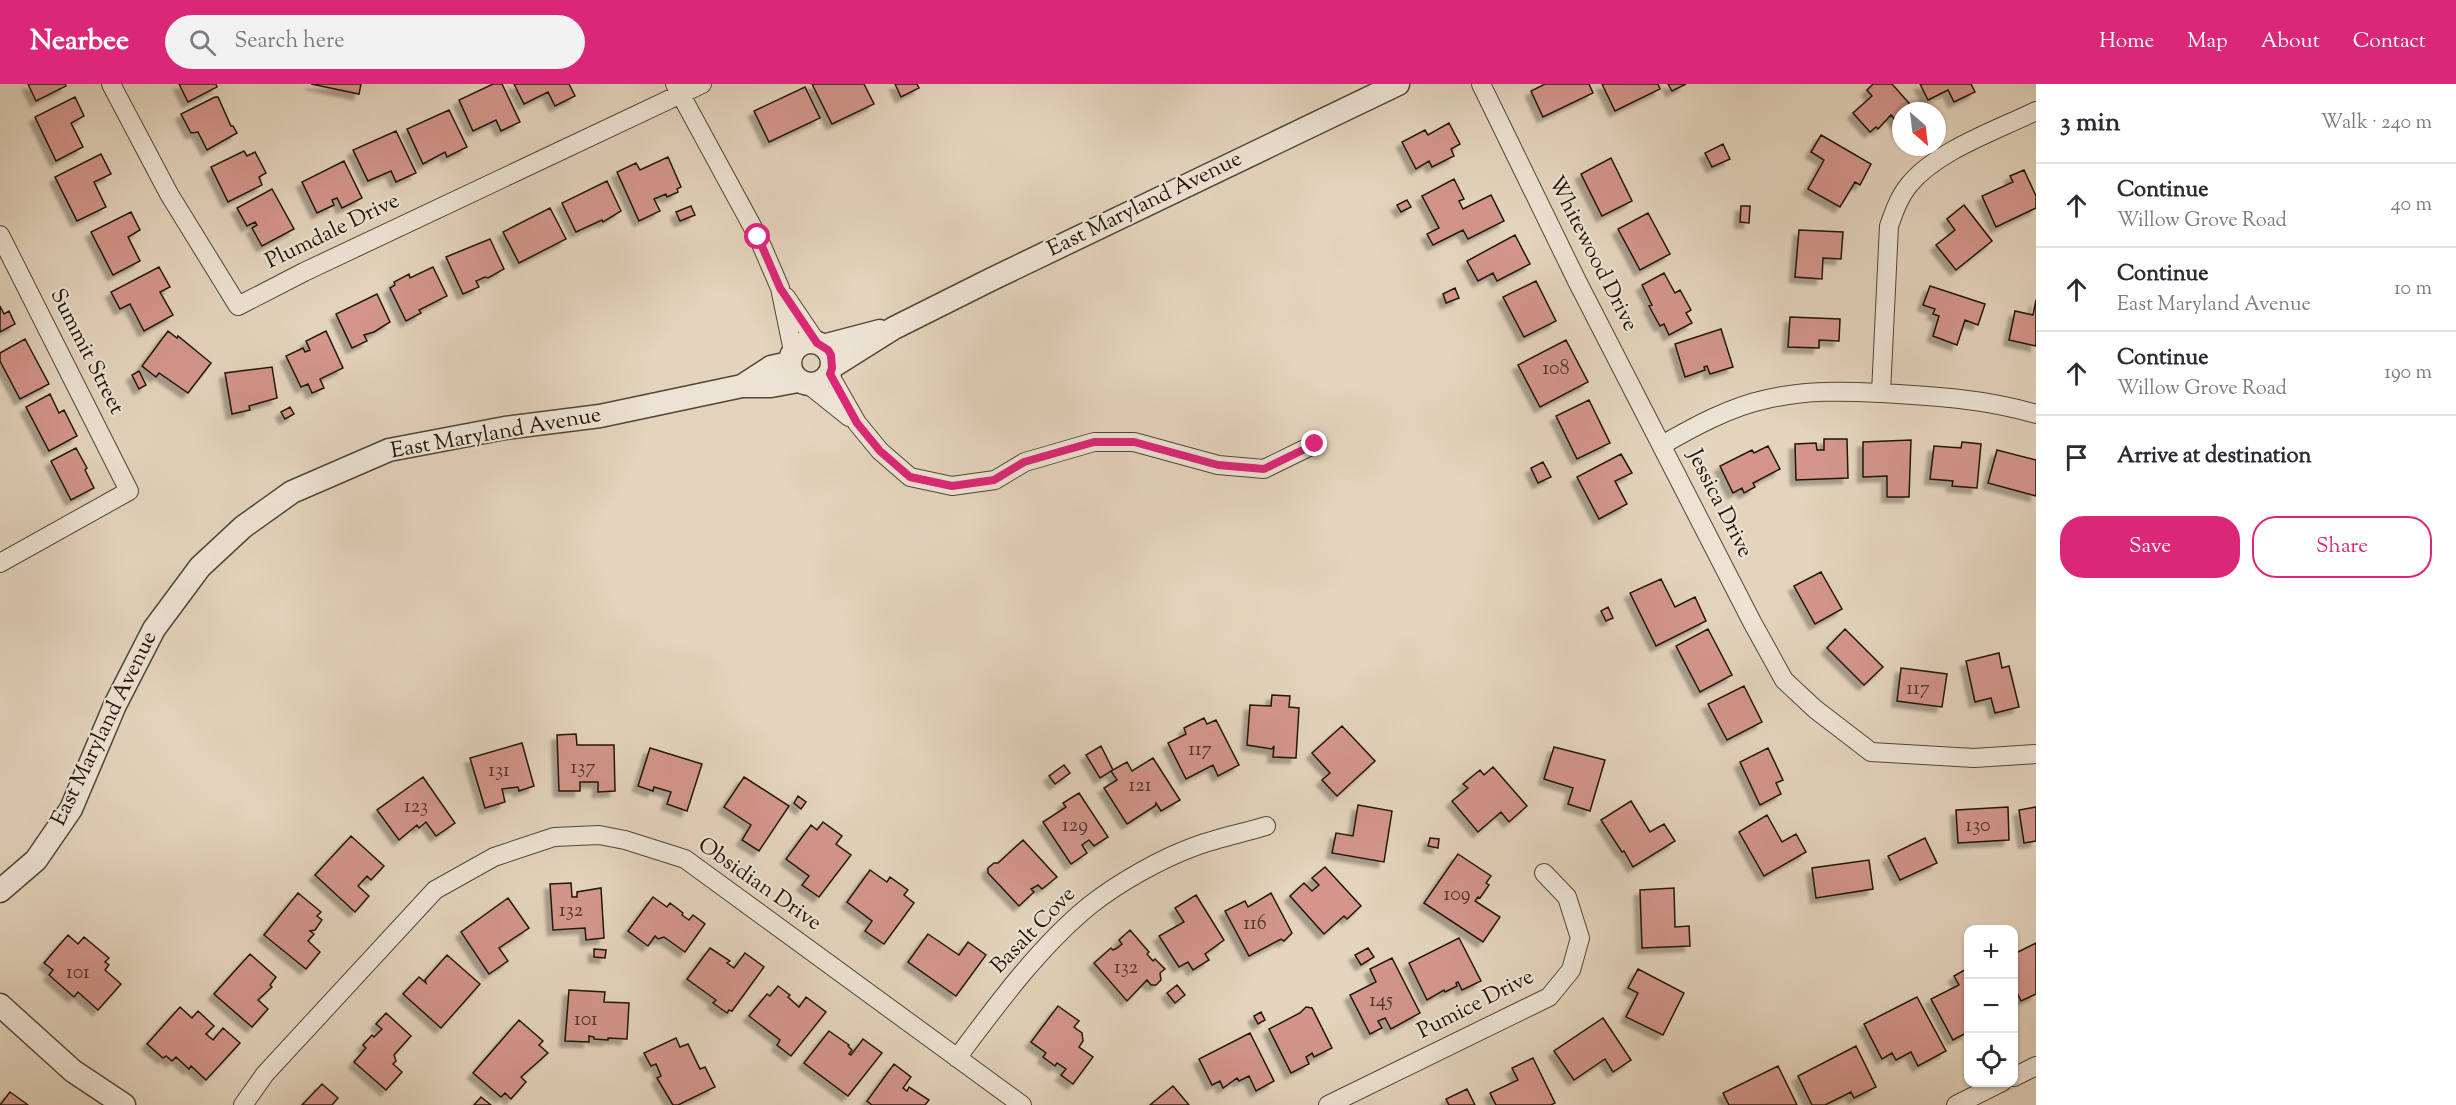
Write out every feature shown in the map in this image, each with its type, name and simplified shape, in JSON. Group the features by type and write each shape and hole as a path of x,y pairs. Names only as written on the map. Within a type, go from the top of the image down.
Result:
{"street":[{"name":"Plumdale Drive","path":"111,84 169,194 238,306 678,89"},
{"path":"702,84 678,89 758,237 780,288 797,370 857,423 880,451 910,477 952,486 994,480 1024,462 1094,442 1134,442 1218,465 1264,469 1315,444"},
{"name":"East Maryland Avenue","path":"0,891 36,860 71,808 115,705 154,629 200,567 243,527 292,492 389,450 505,428 600,416 741,386 771,368 797,370 820,382 831,371 894,328 1398,84"},
{"name":"Whitewood Drive","path":"1481,84 1577,280 1662,445"},
{"path":"1881,393 1889,226 1896,205 1908,186 1923,169 1942,156 2036,111"},
{"name":"Summit Street","path":"0,235 129,491 0,563"},
{"path":"780,288 820,344 831,355 831,371 857,423"},
{"name":"East Maryland Avenue","path":"797,370 804,343 820,344 894,328"},
{"name":"Jessica Drive","path":"2036,414 1971,400 1852,391 1809,392 1767,399 1712,419 1662,445 1784,680 1815,710 1871,752 1974,758 2036,754"},
{"name":"Basalt Cove","path":"957,1058 997,1004 1045,949 1089,906 1143,871 1196,846 1266,826"},
{"name":"Obsidian Drive","path":"243,1105 265,1074 435,890 494,857 554,837 608,837 685,859 1022,1105"},
{"name":"Pumice Drive","path":"1328,1105 1549,997 1571,970 1580,938 1567,897 1544,873"},
{"path":"0,1005 73,1071 124,1105"},
{"path":"2018,1075 2036,1066"},
{"path":"1956,1105 1994,1087"}],"building":[{"path":"28,84 65,84 66,86 36,101"},
{"path":"179,84 216,84 217,87 188,102"},
{"path":"311,84 361,84 359,94"},
{"path":"493,84 502,84 520,122 501,131 496,120 473,131 459,100"},
{"path":"514,84 569,84 575,96 555,106 548,92 524,104"},
{"path":"812,84 864,84 874,104 832,124"},
{"path":"895,84 917,84 919,88 901,97"},
{"path":"1545,84 1589,84 1593,93 1543,117 1531,91"},
{"path":"1602,84 1658,84 1660,89 1615,111"},
{"path":"1668,84 1686,84 1672,91"},
{"path":"1873,84 1892,84 1908,102 1892,102 1892,116 1878,129 1876,127 1870,132 1853,113 1872,96 1867,90"},
{"path":"1920,84 1971,84 1975,92 1954,102 1948,90 1928,100"},
{"path":"805,87 820,118 769,142 754,111"},
{"path":"75,97 84,116 71,123 83,147 56,161 35,117"},
{"path":"218,97 231,126 237,133 207,150 198,132 191,133 181,114"},
{"path":"449,110 467,147 447,157 445,152 423,164 407,129"},
{"path":"1449,123 1460,144 1451,149 1454,156 1432,167 1429,161 1416,169 1402,142 1425,130 1428,135"},
{"path":"396,131 416,173 396,182 391,171 368,181 353,150"},
{"path":"1821,135 1871,164 1860,185 1855,182 1840,207 1808,189 1824,160 1811,152"},
{"path":"1723,144 1730,159 1712,167 1705,153"},
{"path":"244,151 247,156 255,152 266,173 259,177 262,185 228,202 211,167"},
{"path":"101,154 111,174 94,182 106,207 77,221 55,177"},
{"path":"668,157 681,187 677,189 678,192 667,197 666,194 654,199 660,211 639,221 617,172 636,163 640,170"},
{"path":"1611,158 1632,201 1602,216 1581,174"},
{"path":"344,161 362,198 342,208 337,198 332,200 334,205 317,213 302,182"},
{"path":"2024,170 2036,196 2036,208 1996,227 1982,196 2013,182 2010,176"},
{"path":"1454,179 1464,199 1459,201 1463,209 1491,195 1504,221 1468,239 1463,230 1433,245 1427,234 1439,228 1422,196"},
{"path":"607,181 621,211 603,222 602,220 576,232 562,203"},
{"path":"272,189 294,229 262,246 252,228 257,225 255,222 247,226 237,208"},
{"path":"1407,200 1411,207 1401,212 1397,205"},
{"path":"1964,205 1992,241 1956,270 1936,245 1955,230 1947,219"},
{"path":"691,206 695,215 680,221 676,212"},
{"path":"1741,206 1750,206 1749,223 1740,222"},
{"path":"550,208 566,239 519,263 503,232"},
{"path":"131,212 140,230 128,237 140,261 113,275 91,232"},
{"path":"1648,213 1670,254 1640,270 1618,229"},
{"path":"1799,230 1843,232 1841,259 1823,258 1822,279 1795,277"},
{"path":"1515,235 1530,264 1497,281 1493,273 1478,281 1467,261"},
{"path":"490,239 504,269 488,278 476,281 479,287 463,294 446,257"},
{"path":"159,267 170,287 160,292 173,315 144,331 130,304 120,309 111,292"},
{"path":"433,267 447,296 419,310 421,313 406,321 390,288 395,285 394,282 409,274 410,278"},
{"path":"1664,273 1675,293 1680,290 1691,310 1686,313 1692,323 1669,335 1664,324 1660,326 1649,306 1652,305 1642,285"},
{"path":"1536,281 1556,321 1524,337 1503,297"},
{"path":"1930,286 1985,304 1978,325 1965,320 1957,345 1933,336 1939,316 1933,314 1935,309 1923,305"},
{"path":"1455,288 1459,298 1446,303 1443,294"},
{"path":"377,294 390,322 364,335 367,341 352,348 336,314"},
{"path":"2036,300 2036,346 2009,340 2015,311 2033,315"},
{"path":"0,306 4,314 9,311 15,324 0,332"},
{"path":"1790,317 1840,319 1839,341 1819,340 1819,348 1788,347"},
{"path":"1721,329 1733,367 1710,374 1707,366 1704,367 1705,370 1685,377 1675,344"},
{"path":"168,331 177,338 178,336 211,363 188,393 159,373 156,377 142,366"},
{"path":"326,331 343,368 320,379 324,388 312,393 308,384 301,387 286,356 303,348 305,352 310,350 306,341"},
{"path":"25,339 49,384 20,399 0,361 0,353"},
{"path":"1566,340 1588,382 1540,407 1518,365"},
{"path":"272,367 277,398 249,406 250,410 232,414 225,373"},
{"path":"139,371 146,385 139,389 132,375"},
{"path":"50,394 59,413 64,410 77,436 49,451 26,407"},
{"path":"1589,400 1610,443 1577,459 1556,416"},
{"path":"290,407 294,414 285,419 281,412"},
{"path":"1824,439 1847,439 1848,478 1796,480 1795,444 1816,443 1817,450 1824,450"},
{"path":"1911,440 1909,497 1887,497 1887,476 1863,477 1863,442"},
{"path":"1962,442 1981,444 1977,488 1952,486 1953,481 1930,479 1934,446 1961,448"},
{"path":"1768,446 1780,469 1753,483 1755,487 1744,493 1742,488 1733,493 1720,466 1752,450 1754,453"},
{"path":"76,448 87,468 85,470 94,488 71,500 51,461"},
{"path":"1997,450 2036,460 2036,496 1988,483"},
{"path":"1621,454 1632,473 1615,481 1627,504 1599,519 1577,477"},
{"path":"1543,462 1551,477 1538,483 1531,468"},
{"path":"1821,572 1842,609 1815,624 1794,586"},
{"path":"1661,579 1675,607 1695,597 1706,621 1656,646 1630,593"},
{"path":"1608,607 1613,618 1606,621 1601,611"},
{"path":"1708,629 1732,675 1700,692 1676,646"},
{"path":"1845,629 1883,667 1864,685 1827,648"},
{"path":"1999,653 2002,668 2009,666 2019,707 1995,713 1991,698 1975,702 1966,661"},
{"path":"1901,668 1947,674 1942,707 1897,701"},
{"path":"1744,686 1762,722 1727,740 1708,704"},
{"path":"1272,695 1290,696 1289,707 1299,708 1296,758 1273,757 1274,746 1272,749 1247,745 1250,705 1271,706"},
{"path":"1204,718 1207,724 1216,720 1239,765 1218,776 1213,765 1186,779 1168,743 1186,734 1184,728"},
{"path":"1342,726 1375,761 1337,796 1322,780 1330,773 1312,753"},
{"path":"576,734 577,745 614,745 615,791 598,792 598,782 580,782 580,791 559,791 557,735"},
{"path":"522,743 534,786 519,791 518,787 502,789 505,802 485,808 470,758"},
{"path":"1101,746 1113,770 1100,778 1086,755"},
{"path":"1554,747 1605,760 1590,811 1568,804 1573,788 1544,779"},
{"path":"650,748 702,764 687,811 667,804 671,792 654,787 653,791 638,786"},
{"path":"1768,748 1783,780 1776,783 1781,794 1760,805 1740,762"},
{"path":"1153,758 1180,800 1161,811 1156,803 1155,806 1127,824 1104,788 1117,780 1111,771 1127,762 1132,771"},
{"path":"1064,765 1070,773 1055,784 1049,776"},
{"path":"1493,767 1527,806 1509,822 1501,812 1478,832 1452,801 1468,788 1463,784 1480,770 1484,775"},
{"path":"423,777 455,823 436,836 426,822 419,828 417,825 399,840 377,810"},
{"path":"744,777 789,806 759,851 742,840 751,825 724,807"},
{"path":"1079,793 1108,837 1094,846 1089,840 1082,845 1087,853 1071,864 1043,822 1066,807 1063,803"},
{"path":"798,796 806,802 801,809 794,803"},
{"path":"1631,801 1650,832 1664,824 1675,841 1633,867 1601,820"},
{"path":"1358,805 1392,811 1384,862 1332,853 1336,833 1353,836"},
{"path":"2008,807 2009,840 1958,843 1956,810"},
{"path":"2036,807 2036,841 2024,843 2019,810"},
{"path":"1767,815 1782,842 1796,834 1806,852 1764,876 1739,832"},
{"path":"823,822 842,836 836,844 851,855 819,897 802,885 809,876 786,859 811,825 817,830"},
{"path":"351,836 384,866 371,880 367,876 358,886 369,896 355,912 315,875"},
{"path":"1430,838 1439,839 1438,848 1428,846"},
{"path":"1925,838 1937,863 1900,880 1888,856"},
{"path":"1023,840 1057,877 1042,889 1038,885 1031,889 1034,892 1019,906 988,873 988,868 998,863"},
{"path":"1458,854 1491,876 1486,883 1489,885 1475,901 1500,917 1483,942 1424,903"},
{"path":"1869,860 1873,889 1816,898 1812,868"},
{"path":"1325,867 1361,906 1347,919 1344,916 1324,934 1290,896 1304,883 1312,891 1319,885 1312,878"},
{"path":"870,870 887,882 890,877 908,890 904,895 914,903 884,944 865,931 872,921 847,902"},
{"path":"571,883 572,897 577,897 577,892 601,888 604,938 586,940 585,928 553,930 550,884"},
{"path":"1674,888 1675,927 1689,926 1690,946 1642,948 1640,890"},
{"path":"298,893 321,912 317,916 322,920 315,930 310,931 314,934 308,941 320,952 306,969 264,935"},
{"path":"1271,893 1292,933 1284,941 1281,939 1249,956 1225,911 1245,901 1248,907"},
{"path":"1196,895 1224,940 1205,954 1209,960 1193,970 1188,962 1179,967 1159,936 1184,922 1175,908"},
{"path":"653,897 667,907 670,903 689,920 693,915 705,924 685,952 664,937 658,939 655,936 648,946 628,931"},
{"path":"508,898 529,928 499,948 508,961 489,974 461,932"},
{"path":"1130,930 1149,952 1147,954 1153,961 1155,959 1165,969 1160,973 1161,980 1156,985 1151,985 1147,980 1127,1001 1094,963 1111,948 1113,950 1122,944 1119,940"},
{"path":"928,934 959,955 968,942 986,955 956,996 908,962"},
{"path":"68,935 78,944 84,937 109,958 105,962 109,965 105,970 121,984 98,1010 78,992 74,997 49,975 53,970 44,963"},
{"path":"1459,938 1481,981 1462,990 1458,982 1457,986 1445,992 1444,990 1427,1000 1409,963"},
{"path":"2036,943 2036,994 2021,1001 2018,995 2018,952"},
{"path":"710,948 730,961 727,963 734,968 745,953 764,967 732,1011 729,1010 727,1013 713,1003 716,1000 687,979"},
{"path":"1368,948 1374,957 1361,965 1355,955"},
{"path":"594,949 606,950 605,958 594,957"},
{"path":"250,954 276,977 270,985 272,987 258,1000 268,1009 252,1027 214,994"},
{"path":"447,955 480,984 441,1028 403,994 419,977 426,983 425,980"},
{"path":"1392,958 1420,1013 1391,1029 1385,1018 1378,1021 1382,1028 1370,1034 1350,995 1376,982 1370,969"},
{"path":"1638,969 1684,993 1663,1035 1626,1017 1638,993 1628,988"},
{"path":"1964,970 1964,1034 1953,1040 1931,999 1959,985 1954,976"},
{"path":"1177,985 1185,995 1175,1003 1167,993"},
{"path":"778,986 790,995 788,997 799,1007 806,997 826,1012 791,1056 777,1045 780,1040 749,1016 767,994 770,996"},
{"path":"569,990 605,992 604,1002 629,1003 627,1039 594,1039 589,1036 589,1042 565,1041"},
{"path":"1917,997 1946,1051 1918,1066 1911,1052 1896,1060 1892,1053 1882,1059 1864,1024"},
{"path":"1058,1006 1079,1021 1074,1027 1082,1033 1083,1041 1079,1047 1093,1057 1073,1084 1061,1075 1066,1069 1057,1063 1055,1066 1043,1057 1046,1053 1031,1042"},
{"path":"180,1007 192,1018 198,1011 214,1026 206,1034 213,1040 223,1028 240,1043 206,1080 191,1066 189,1069 176,1057 172,1061 166,1056 163,1058 147,1044"},
{"path":"1306,1007 1312,1008 1332,1048 1314,1057 1312,1053 1306,1057 1309,1064 1291,1073 1269,1029 1300,1013"},
{"path":"1261,1012 1265,1020 1258,1024 1254,1016"},
{"path":"386,1013 411,1036 394,1055 396,1061 393,1064 402,1072 386,1090 354,1062 366,1048 363,1045 372,1035 374,1037 382,1029 376,1024"},
{"path":"1603,1018 1631,1060 1613,1072 1605,1059 1574,1080 1554,1051"},
{"path":"519,1020 543,1041 539,1045 548,1053 521,1077 526,1082 511,1099 505,1093 501,1097 473,1073"},
{"path":"829,1031 849,1045 852,1050 849,1054 851,1055 863,1039 882,1053 848,1096 804,1063"},
{"path":"1250,1033 1274,1081 1256,1091 1249,1076 1239,1081 1237,1078 1223,1088 1220,1081 1212,1085 1199,1059"},
{"path":"676,1038 680,1047 688,1044 700,1069 705,1067 715,1087 678,1105 673,1105 657,1078 661,1076 656,1064 651,1066 644,1053"},
{"path":"1856,1046 1876,1087 1854,1098 1851,1092 1825,1105 1812,1105 1798,1076"},
{"path":"1533,1058 1555,1103 1551,1105 1496,1105 1490,1093 1518,1080 1512,1068"},
{"path":"894,1064 911,1077 903,1088 907,1091 909,1087 929,1100 925,1105 872,1105 867,1101"},
{"path":"1778,1066 1797,1105 1729,1105 1723,1093"},
{"path":"322,1084 338,1098 332,1105 302,1105"},
{"path":"1173,1086 1189,1105 1150,1105"},
{"path":"1467,1089 1475,1105 1449,1105 1446,1099"},
{"path":"10,1092 28,1105 0,1105"},
{"path":"481,1097 491,1105 474,1105"}],"route":[{"path":"758,237 780,288 817,343 828,350 831,355 830,374 857,423 880,451 910,477 952,486 994,480 1024,462 1094,442 1134,442 1218,465 1264,469 1315,444"}]}
